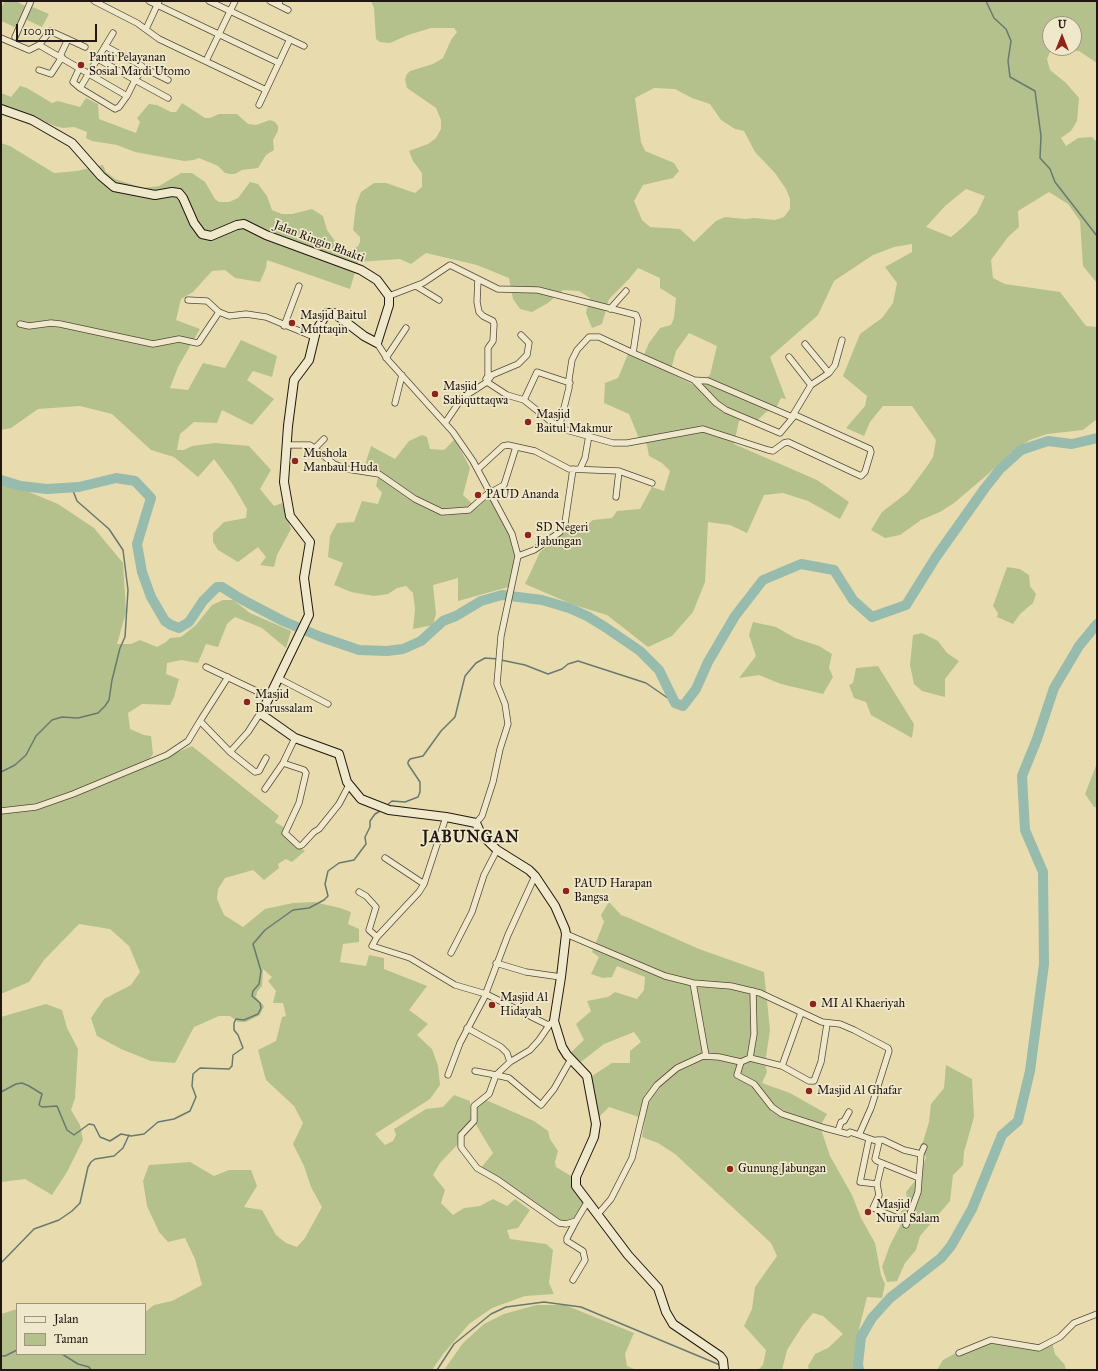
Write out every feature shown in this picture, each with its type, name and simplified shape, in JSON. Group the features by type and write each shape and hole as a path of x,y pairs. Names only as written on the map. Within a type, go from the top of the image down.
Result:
{"street":[{"path":"94,1 103,3 137,23 159,39 266,90"},
{"path":"149,1 158,3 219,35 279,63"},
{"path":"209,1 304,46"},
{"path":"206,61 235,1"},
{"path":"270,1 279,3 288,10"},
{"path":"15,37 29,2"},
{"path":"146,29 158,3"},
{"path":"1,38 29,50 40,45 50,31 85,47"},
{"path":"80,88 113,33"},
{"path":"259,105 290,39"},
{"path":"39,70 51,74 68,40"},
{"path":"40,45 80,67 127,96"},
{"path":"105,46 168,80"},
{"path":"98,59 168,98"},
{"path":"80,67 73,82 80,88 115,108 119,107 127,96 142,67"},
{"name":"Jalan Ringin Bhakti","path":"1,109 32,120 72,144 101,176 114,187 155,195 172,192 179,193 183,198 194,223 202,234 211,236 237,225 244,224 266,235 366,272 377,280 389,296"},
{"path":"377,343 389,305 389,296 416,286 450,265 498,289 538,290 638,317 633,353"},
{"path":"478,279 477,302 479,312 482,316 493,321 494,324 493,341 488,348 488,376 479,386"},
{"path":"284,326 299,286"},
{"path":"416,286 439,300"},
{"path":"610,309 626,291"},
{"path":"188,300 207,301 219,312 229,316 256,315 314,337"},
{"path":"20,324 29,326 51,323 60,324 153,344 179,339 197,343 219,312"},
{"path":"230,752 248,732 261,712 306,622 309,612 304,578 310,542 294,522 287,508 284,482 286,445 293,386 297,375 308,360 314,337 321,319 327,313 331,312 364,336 377,343 386,358 445,423 478,469 512,534 518,556 501,636 501,656 498,684 505,704 508,724 500,749 493,782 482,816 476,823"},
{"path":"386,358 406,328"},
{"path":"445,423 462,398 487,382 492,376 512,368 527,355 529,343 521,335"},
{"path":"559,428 570,383 569,379 574,355 592,336 599,337 694,380 720,406 778,433 783,431 811,385 829,372 837,360 842,340"},
{"path":"805,344 829,372"},
{"path":"789,357 811,385"},
{"path":"524,400 536,372 540,372 570,383"},
{"path":"395,403 402,375"},
{"path":"487,382 507,395 524,400 559,428 621,444 703,429 773,451 784,443 788,442 860,475 864,475 871,452 870,449 708,380 694,380"},
{"path":"518,556 534,550 560,532 565,523 576,469 585,458 589,435"},
{"path":"315,448 324,439"},
{"path":"286,445 306,444 315,448 334,464 347,469 379,474 414,499 442,512 469,510 490,492 505,484 516,447"},
{"path":"478,469 506,445 535,451 576,469 620,471 652,482"},
{"path":"616,497 620,471"},
{"path":"206,667 269,697"},
{"path":"1,812 36,807 73,794 181,748 188,741 228,677"},
{"path":"278,678 328,704"},
{"path":"261,712 262,716 295,738 339,754 349,785 361,799 385,809 446,817 476,823"},
{"path":"200,721 230,752 257,772 266,758"},
{"path":"265,789 283,763 295,738"},
{"path":"283,763 304,770 306,773 299,803 285,833 299,846 302,846 314,832 319,829 339,804 349,785"},
{"path":"446,817 424,884 419,892 377,937 373,943 374,947 406,956 455,985 486,994 551,1023 562,1047 587,1076 596,1124 594,1137 576,1177 578,1189 599,1214 628,1255 658,1288 666,1312 674,1324 723,1360 724,1370"},
{"path":"476,823 480,834 497,850 529,870 535,876 562,919 566,934 561,977 551,1023 540,1040 530,1050 510,1062 496,1075 489,1094 474,1106 474,1122 460,1137 461,1149 477,1168 498,1180 559,1223 566,1224 576,1222"},
{"path":"451,953 472,912 484,875 497,850"},
{"path":"385,858 424,884"},
{"path":"448,1075 467,1028 486,994 496,963 535,876"},
{"path":"359,892 366,896 376,907 368,930 377,937"},
{"path":"566,934 665,976 693,983 727,986 753,991 828,1024 840,1024 889,1049 871,1108 859,1135"},
{"path":"496,963 526,972 561,977"},
{"path":"693,983 706,1056"},
{"path":"750,1058 754,1034 753,991"},
{"path":"782,1066 801,1013"},
{"path":"599,1214 611,1199 632,1158 646,1100 650,1092 677,1068 692,1060 706,1056 741,1062 750,1058 782,1066 809,1081 814,1081 821,1062 828,1024"},
{"path":"467,1028 501,1047 507,1053 510,1062"},
{"path":"475,1071 509,1078 541,1105 554,1089 571,1059"},
{"path":"741,1062 737,1075 754,1084 772,1107 789,1116 869,1139 883,1140 904,1150 921,1154"},
{"path":"838,1131 849,1112"},
{"path":"869,1139 860,1182 877,1184"},
{"path":"878,1140 879,1144 875,1159 919,1178"},
{"path":"882,1163 877,1184 879,1195 873,1208 906,1224 918,1192 921,1154 924,1148"},
{"path":"573,1280 585,1260 583,1251 566,1240 588,1201"},
{"path":"959,1353 991,1340 1029,1348 1039,1348 1054,1341 1074,1323 1097,1314"}],"green space":[{"path":"5,1 16,1 27,7 28,5 49,14 42,27 23,18 17,28 1,21 1,8"},
{"path":"371,1 1097,1 1097,63 1082,53 1082,16 1042,16 1042,56 1048,56 1047,59 1050,70 1066,83 1079,98 1077,121 1071,131 1061,138 1066,146 1078,138 1092,137 1097,142 1097,283 1083,266 1080,221 1068,204 1049,192 1018,211 1019,227 1008,237 991,260 993,278 1005,284 1060,292 1086,326 1097,327 1097,419 1083,430 1047,434 1030,440 1010,453 954,503 940,512 921,520 900,535 885,538 871,530 882,512 908,492 928,465 933,457 936,440 912,406 883,406 870,422 864,436 846,428 865,406 867,396 843,376 860,334 882,318 893,303 897,283 885,267 912,252 912,244 894,247 873,255 834,281 818,315 770,357 786,399 781,398 777,406 766,412 758,420 743,419 739,421 734,444 817,480 849,502 840,519 808,501 783,493 764,495 747,533 730,525 708,522 705,582 693,612 672,636 648,647 607,615 574,605 525,584 540,552 570,528 588,524 593,520 612,518 617,511 640,509 652,487 664,491 670,471 662,463 649,456 647,445 638,436 629,414 604,403 605,383 618,378 628,354 642,359 649,343 660,328 671,325 674,318 676,298 660,288 660,278 638,268 609,299 602,324 592,328 586,313 590,298 579,291 563,290 548,303 532,312 520,309 513,299 509,278 477,265 426,253 411,264 400,259 358,262 350,289 267,260 266,268 260,282 235,278 225,270 212,271 193,292 181,299 176,320 200,329 178,367 170,388 188,390 203,363 225,368 241,340 277,356 272,377 253,371 247,380 274,399 252,425 222,410 217,423 194,422 180,434 177,450 184,450 192,446 215,443 249,446 271,470 260,489 274,506 282,503 291,529 277,555 274,567 260,565 266,557 258,547 238,562 218,550 213,542 213,533 224,522 246,518 247,509 233,485 214,459 198,477 174,457 151,450 112,414 80,406 38,409 11,428 1,430 1,143 10,146 54,173 77,171 103,165 106,172 115,179 143,188 159,186 181,173 192,173 205,182 215,199 219,202 229,202 238,198 250,182 258,184 267,196 272,210 282,214 292,214 312,209 323,216 327,230 340,248 349,250 354,249 360,242 360,237 353,230 356,205 361,192 374,183 386,183 415,193 422,187 422,173 413,161 409,151 428,144 436,138 441,129 441,120 436,108 407,88 405,79 410,71 433,64 443,58 451,40 457,32 454,28 431,28 408,35 390,43 380,42 376,39 374,8","holes":["654,88 675,89 692,98 710,104 721,120 735,129 744,131 755,152 775,173 786,189 790,199 790,209 784,217 775,220 725,217 716,221 694,242 680,229 650,227 642,220 634,201 643,185 673,178 679,171 674,163 645,151 641,142 635,98","966,189 985,196 977,213 963,227 951,237 926,227 945,206","689,333 717,346 710,375 694,385 670,373 676,351"]},
{"path":"20,86 27,88 52,103 58,101 80,107 86,98 98,104 99,119 136,133 140,122 137,118 149,104 157,105 171,112 176,112 182,103 205,118 210,118 219,114 237,114 248,124 256,125 270,120 275,122 278,126 278,131 273,140 274,150 266,155 258,168 242,170 235,174 225,173 218,166 199,158 184,161 135,152 117,145 92,141 86,138 87,132 74,127 63,128 55,126 1,104 1,93 11,97"},
{"path":"422,435 427,437 430,449 444,450 455,439 470,468 463,495 477,508 490,496 508,533 517,556 508,587 458,601 458,578 433,585 436,614 433,625 413,629 415,609 413,593 406,586 397,588 388,594 374,596 351,592 334,585 343,563 328,557 330,536 337,523 354,522 362,501 378,504 382,493 376,486 380,470 364,468 371,446 395,459 409,441"},
{"path":"1,474 24,490 58,504 94,528 123,563 126,612 117,644 131,644 140,640 157,647 170,638 181,637 196,625 212,605 223,600 233,600 250,613 291,631 286,648 262,628 235,617 227,624 218,647 206,644 198,663 181,660 167,663 166,674 179,679 170,705 142,704 128,713 130,729 144,735 151,736 153,754 150,758 153,763 192,746 279,816 275,822 285,828 282,834 305,851 292,862 286,859 278,864 279,868 264,880 253,870 225,878 218,889 217,899 224,915 243,927 265,909 293,903 314,902 340,908 351,912 348,924 359,929 359,942 343,944 340,962 366,966 369,955 384,958 384,969 427,986 409,1010 428,1024 417,1035 432,1049 438,1066 440,1085 430,1099 375,1134 385,1145 393,1141 396,1135 394,1129 426,1109 443,1107 454,1095 470,1101 471,1121 460,1132 457,1145 440,1163 433,1175 445,1190 441,1203 453,1215 464,1208 480,1206 493,1199 507,1206 515,1199 530,1210 518,1228 507,1230 510,1239 546,1244 553,1250 549,1283 554,1294 525,1296 492,1308 469,1324 444,1353 432,1370 1,1370 1,1314 16,1309 16,1355 146,1355 146,1311 154,1305 172,1301 202,1285 195,1259 185,1238 168,1242 159,1232 147,1206 143,1181 149,1165 190,1162 214,1176 229,1170 251,1170 257,1186 244,1207 262,1210 276,1235 286,1243 297,1247 305,1238 322,1207 311,1187 304,1166 293,1144 303,1123 294,1106 266,1080 258,1050 276,1041 282,1017 286,1016 283,1003 273,1003 276,991 268,981 272,977 263,969 262,986 257,992 256,997 264,1006 260,1015 246,1022 238,1022 230,1016 219,1016 194,1027 175,1063 151,1061 121,1049 97,1036 91,1018 104,999 131,985 140,972 129,946 110,929 79,924 44,960 29,982 1,994"},
{"path":"1007,567 1020,569 1029,575 1030,586 1036,594 1033,603 1020,614 1013,624 997,617 998,613 993,606"},
{"path":"753,622 776,627 795,638 819,646 832,654 829,668 833,677 823,694 781,684 759,675 739,678 756,656 749,635"},
{"path":"922,633 938,641 947,653 959,661 945,679 945,697 922,691 914,684 910,665 913,635"},
{"path":"878,666 914,724 912,738 871,715 866,702 854,698 849,685 853,683 856,668"},
{"path":"1097,763 1097,807 1094,807 1085,794"},
{"path":"609,902 621,915 699,949 764,972 770,1030 765,1064 767,1072 762,1083 790,1093 827,1114 820,1126 830,1156 852,1195 861,1218 875,1243 881,1275 885,1284 882,1298 867,1297 859,1329 855,1370 809,1370 808,1366 815,1354 828,1348 843,1334 823,1316 813,1313 803,1325 787,1350 782,1370 758,1370 763,1365 766,1350 744,1326 752,1309 755,1287 777,1256 771,1243 675,1154 658,1143 642,1137 645,1119 609,1107 597,1119 591,1086 592,1076 612,1063 630,1063 630,1051 641,1042 634,1032 604,1044 581,1062 570,1053 584,1040 576,1024 591,1011 587,1001 608,997 615,992 637,999 644,990 645,977 617,966 612,977 603,978 591,974 599,957 592,952 604,922 601,915"},
{"path":"46,1004 62,1010 67,1028 78,1049 75,1098 71,1110 80,1125 83,1140 67,1172 52,1195 25,1179 1,1182 1,1017"},
{"path":"946,1065 972,1079 974,1117 964,1152 963,1165 953,1175 950,1201 920,1236 916,1250 905,1263 897,1281 887,1282 882,1267 890,1245 901,1224 900,1215 907,1198 906,1192 920,1175 926,1157 921,1148 929,1122 931,1104 944,1088"},
{"path":"486,1100 534,1121 548,1131 550,1139 558,1151 555,1162 556,1167 571,1176 573,1186 585,1201 574,1221 561,1222 500,1178 481,1168 493,1153 475,1123 475,1106"},
{"path":"536,1305 565,1305 634,1333 625,1354 627,1366 636,1370 444,1370 463,1343 484,1324 504,1314"},
{"path":"990,1338 1038,1344 1051,1339 1055,1354 1065,1365 1066,1370 937,1370 943,1360 972,1344"}],"waterway":[{"path":"986,1 994,18 1006,29 1011,41 1008,61 1010,77 1035,91 1041,136 1040,158 1050,169 1055,182 1097,236"},
{"path":"1,480 21,486 47,489 79,487 116,478 135,481 151,498 137,544 142,572 151,597 165,621 179,628 189,622 203,601 217,587 222,587 241,599 283,621 321,637 359,650 387,651 403,649 421,641 443,621 456,616 481,601 502,595 542,600 569,608 587,616 640,651 659,670 675,703 683,706 696,689 708,662 735,616 763,580 801,564 834,570 853,600 872,617 906,605 936,557 985,488 1000,469 1021,450 1048,441 1072,444 1097,438"},
{"path":"1,772 15,765 26,755 36,736 52,720 62,717 78,718 98,713 105,706 109,700 112,680 120,648 125,637 128,590 123,550 109,529 77,501 72,488"},
{"path":"859,1370 858,1364 861,1337 872,1318 890,1298 941,1258 951,1246 972,1209 1002,1135 1018,1121 1030,1071 1044,964 1043,872 1025,830 1022,776 1037,739 1054,688 1079,646 1097,624"},
{"path":"386,806 392,801 405,802 418,797 420,792 420,782 408,762 410,759 423,756 441,731 455,717 465,676 476,663 485,658 498,659"},
{"path":"501,660 525,665 548,674 562,669 568,664 578,661 646,683 675,703"},
{"path":"1,1092 16,1084 22,1083 29,1086 42,1094 39,1105 42,1107 57,1106 67,1130 74,1135 89,1124 94,1125 100,1137 110,1141 121,1134 131,1136 144,1134 158,1122 174,1119 190,1111 196,1097 192,1086 193,1074 200,1068 229,1069 232,1066 233,1055 243,1048 238,1035 234,1030 234,1023 236,1019 244,1020 258,1014 261,1008 260,1003 252,996 253,991 259,984 261,971 253,944 265,930 293,910 309,908 324,900 328,896 325,884 328,871 339,863 354,860 366,844 365,837 370,827 370,821 375,814 382,810"},
{"path":"1,1263 34,1229 59,1220 72,1211 80,1203 88,1167 91,1162 95,1159 114,1156 123,1148 129,1135"},
{"path":"437,1370 454,1344 491,1314 506,1307 544,1302 581,1307 720,1365"},
{"path":"1,1356 5,1356 16,1350"},
{"path":"64,1355 78,1364 89,1367 91,1370"}],"place":[{"name":"Panti Pelayanan Sosial Mardi Utomo","path":"81,65"},
{"name":"Masjid Baitul Muttaqin","path":"292,323"},
{"name":"Masjid Sabiquttaqwa","path":"435,394"},
{"name":"Masjid Baitul Makmur","path":"528,422"},
{"name":"Mushola Manbaul Huda","path":"295,461"},
{"name":"PAUD Ananda","path":"478,495"},
{"name":"SD Negeri Jabungan","path":"528,535"},
{"name":"Masjid Darussalam","path":"247,702"},
{"name":"PAUD Harapan Bangsa","path":"566,891"},
{"name":"MI Al Khaeriyah","path":"813,1004"},
{"name":"Masjid Al Hidayah","path":"492,1005"},
{"name":"Masjid Al Ghafar","path":"809,1091"},
{"name":"Gunung Jabungan","path":"730,1169"},
{"name":"Masjid Nurul Salam","path":"868,1212"}],"district":[{"name":"JABUNGAN","path":"471,838"}]}
